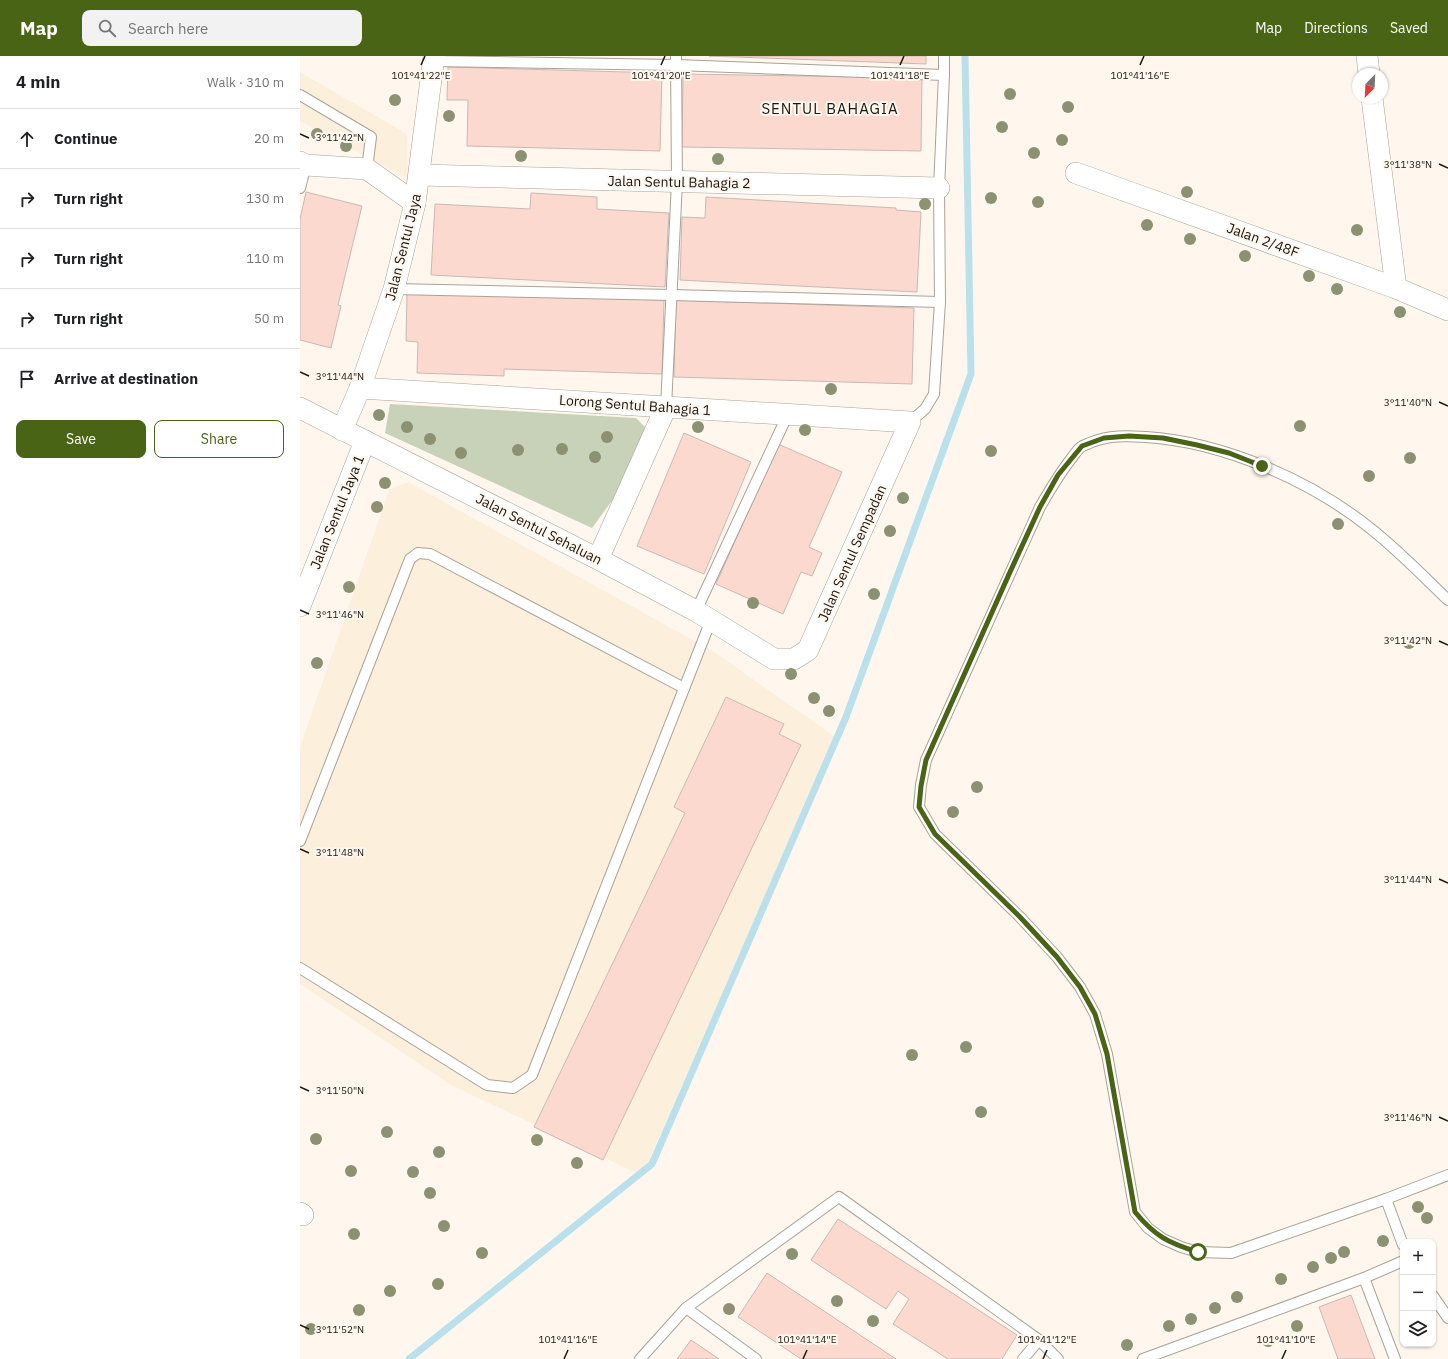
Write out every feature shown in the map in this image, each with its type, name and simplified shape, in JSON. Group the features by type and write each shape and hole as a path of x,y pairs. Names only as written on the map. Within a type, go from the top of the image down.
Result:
{"street":[{"path":"1367,56 1369,68"},
{"name":"Jalan Sentul Jaya","path":"342,430 360,388 394,289 415,203 434,58"},
{"path":"1373,104 1396,288"},
{"path":"303,164 367,169 415,203"},
{"name":"Jalan 2/48F","path":"1076,173 1396,288 1448,310"},
{"name":"Jalan Sentul Bahagia 2","path":"419,176 939,188"},
{"name":"Lorong Sentul Bahagia 1","path":"360,388 910,422"},
{"path":"598,559 666,407"},
{"name":"Jalan Sentul Sehaluan","path":"300,408 598,559 704,615 774,659"},
{"name":"Jalan Sentul Sempadan","path":"774,659 794,659 808,650 910,422"},
{"name":"Jalan Sentul Jaya 1","path":"300,606 366,441"}],"lane":[{"path":"910,422 925,409 934,394 940,302 939,188 944,56"},
{"path":"434,58 676,60 944,75"},
{"path":"666,407 677,182 676,60"},
{"path":"300,96 371,137 367,169"},
{"path":"300,188 303,164"},
{"path":"394,289 940,302"},
{"path":"300,968 487,1085 513,1088 532,1075 684,688 704,615 788,414"},
{"path":"1448,600 1399,552 1370,528 1339,505 1299,482 1229,453 1163,438 1129,436 1104,438 1082,446 1058,475 1040,507 1010,572 926,760 919,807 935,834 1020,917 1057,957 1080,987 1095,1014 1107,1054 1135,1212 1148,1228 1163,1239 1186,1249 1198,1252 1231,1253 1386,1199 1448,1175"},
{"path":"300,841 410,559 418,553 430,554 684,688"},
{"path":"640,1359 686,1308 839,1197 1039,1340 1058,1359"},
{"path":"1386,1199 1401,1239"},
{"path":"1143,1359 1364,1278 1400,1263"},
{"path":"1364,1278 1395,1359"},
{"path":"1436,1300 1448,1318"},
{"path":"686,1308 756,1359"},
{"path":"1023,1359 1039,1340"}],"shaded area":[{"path":"300,72 407,134 408,179 300,121"},
{"path":"408,482 716,653 835,737 642,1176 449,1084 300,984 300,747 389,490"}],"green space":[{"path":"390,404 636,418 647,429 614,498 592,528 385,433"}],"building":[{"path":"709,56 926,56 926,64"},
{"path":"448,67 662,73 660,151 467,146 468,100 447,100"},
{"path":"683,74 922,78 921,151 682,147"},
{"path":"306,192 362,206 338,305 341,306 331,348 300,340 300,219"},
{"path":"531,193 597,197 597,209 669,213 665,287 431,275 435,204 530,209"},
{"path":"706,197 896,208 896,210 921,212 917,292 680,280 682,217 705,218"},
{"path":"407,292 664,300 662,374 504,369 504,376 417,373 418,342 406,341"},
{"path":"676,300 914,308 912,384 674,377"},
{"path":"684,433 751,462 704,574 637,546"},
{"path":"778,444 842,472 809,547 822,553 812,576 801,572 783,614 716,584"},
{"path":"726,697 784,724 779,734 801,745 603,1160 534,1127 685,813 674,807"},
{"path":"838,1219 1017,1335 1002,1359 948,1359 893,1324 909,1299 898,1291 886,1309 811,1260"},
{"path":"767,1273 896,1359 801,1359 738,1317"},
{"path":"1351,1295 1375,1359 1338,1359 1319,1307"},
{"path":"691,1340 719,1359 677,1359"}],"waterway":[{"path":"409,1359 652,1164 846,717 971,374 965,56"}],"district":[{"name":"SENTUL BAHAGIA","path":"830,108"}],"route":[{"path":"1198,1252 1181,1247 1163,1239 1148,1228 1135,1212 1107,1054 1095,1014 1080,987 1057,957 1020,917 935,834 919,807 926,760 938,736 967,667 1040,507 1058,475 1082,446 1104,438 1129,436 1163,438 1229,453 1262,466"}]}
